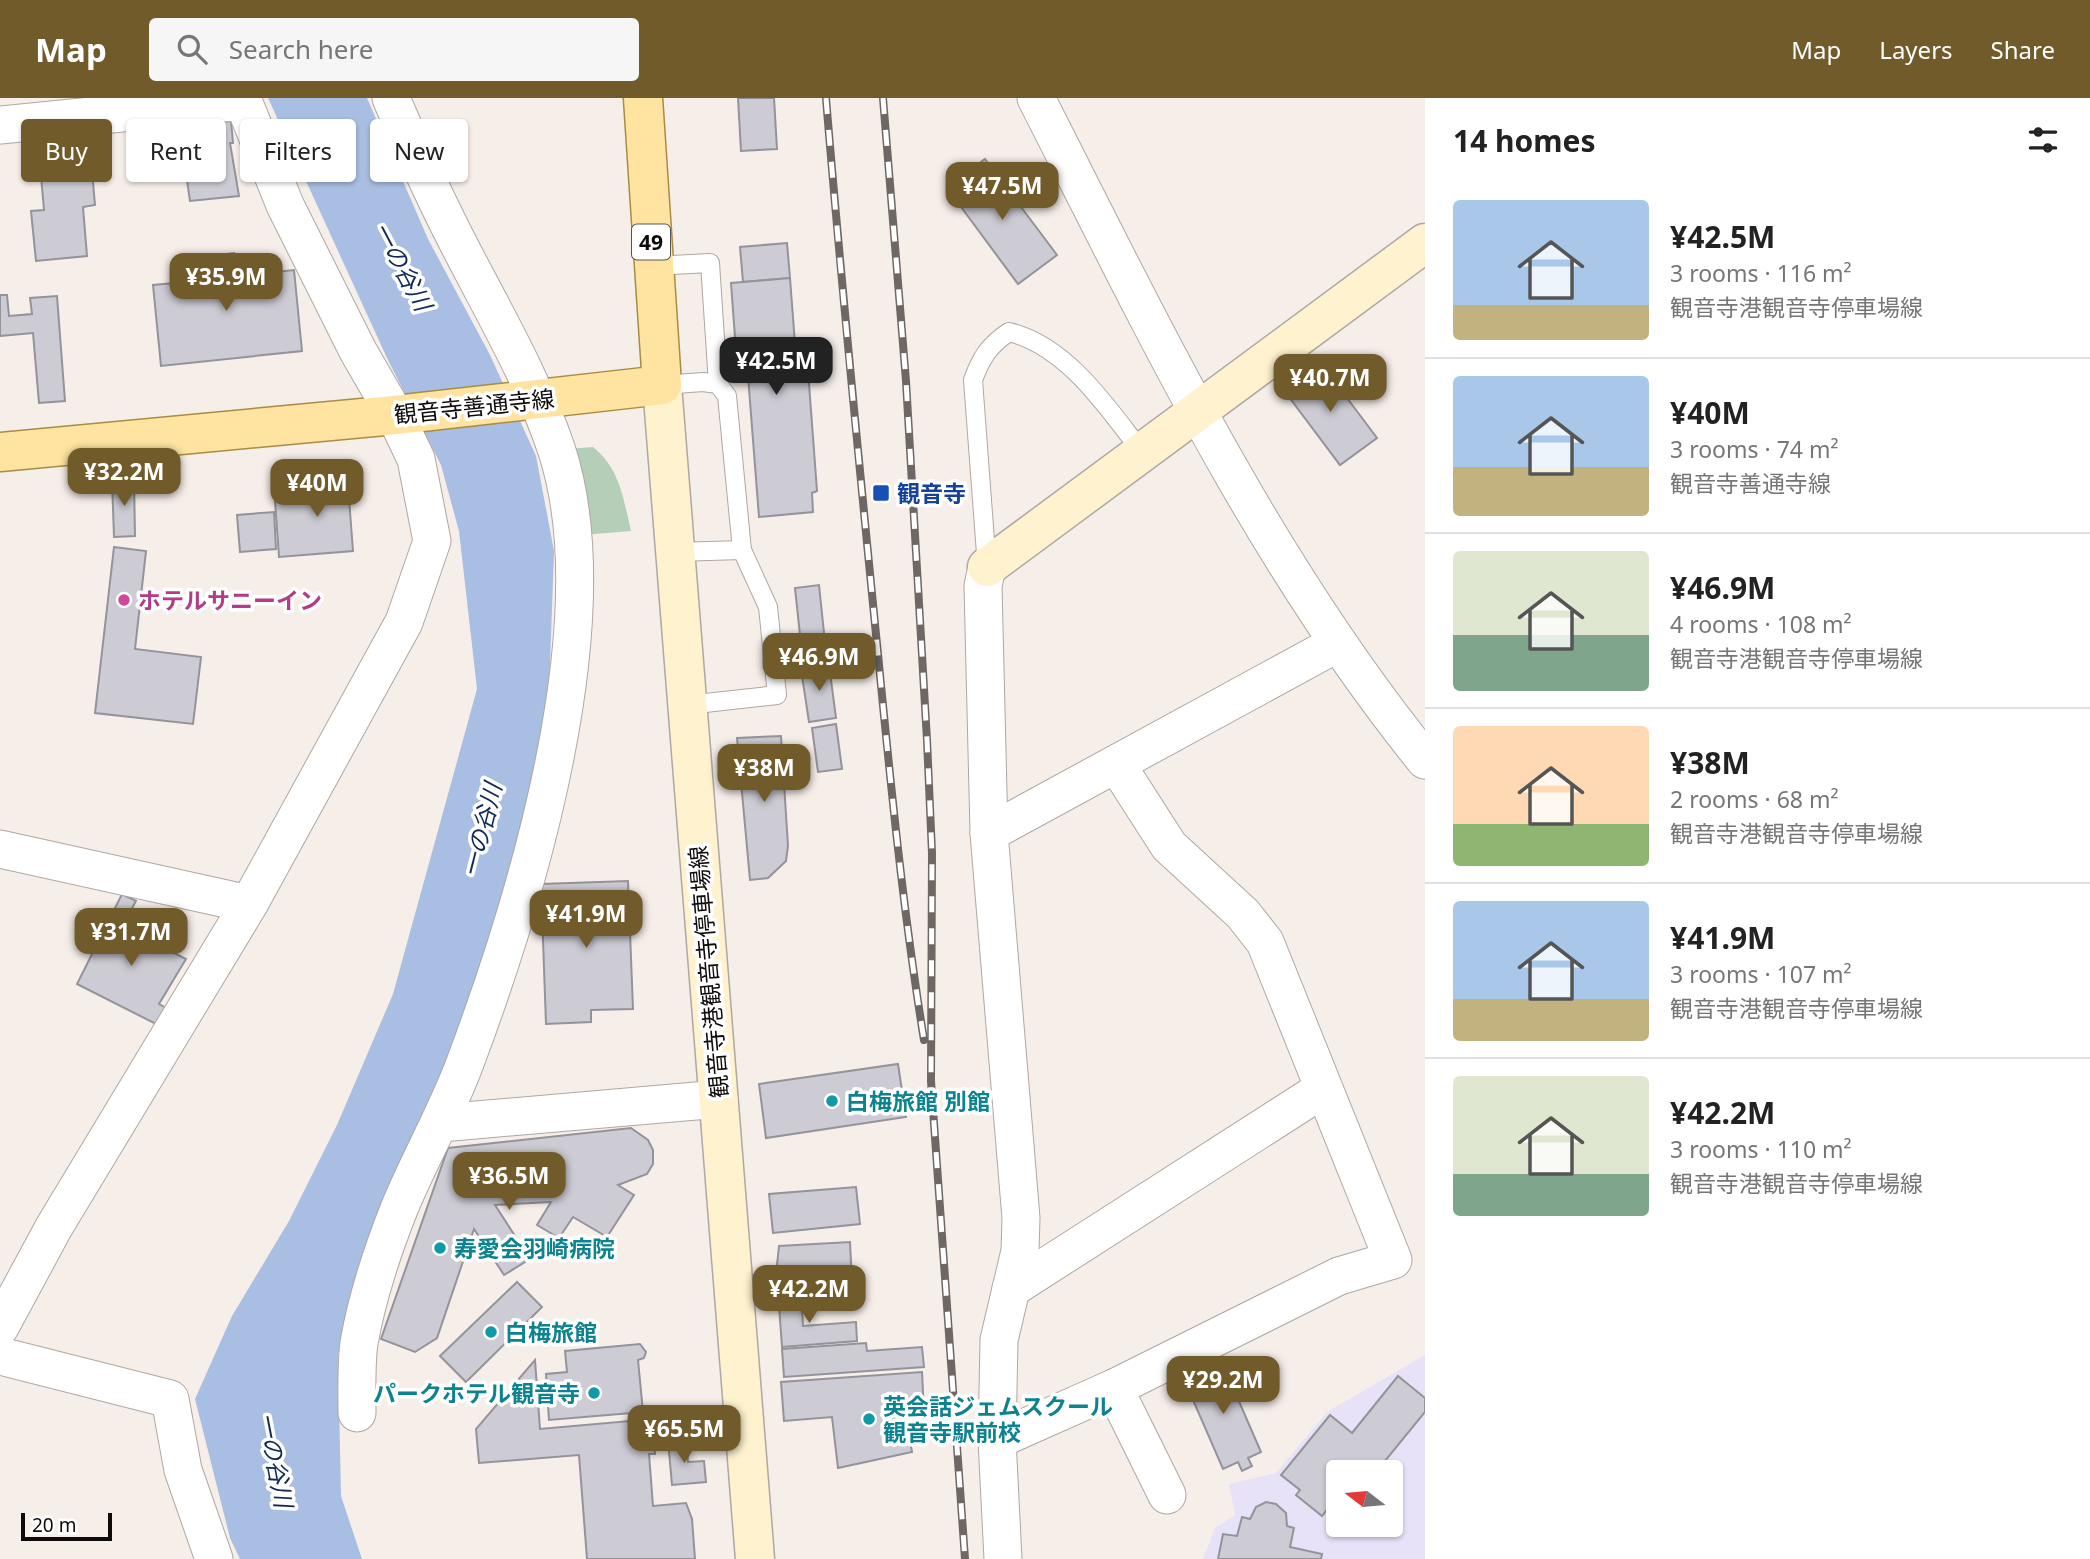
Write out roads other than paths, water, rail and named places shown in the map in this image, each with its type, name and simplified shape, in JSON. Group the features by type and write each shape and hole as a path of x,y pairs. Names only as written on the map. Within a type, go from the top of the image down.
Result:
{"main road":[{"name":"49","path":"643,98 662,385"},
{"path":"987,567 1425,243"},
{"name":"観音寺善通寺線","path":"0,452 395,415 662,385"},
{"name":"観音寺港観音寺停車場線","path":"662,385 755,1559"}],"street":[{"path":"357,1413 359,1345 379,1263 400,1206 441,1123 465,1063 510,929 548,788 563,706 573,614 574,535 557,453 506,329 456,239 391,98"},
{"path":"1036,98 1198,411 1336,644 1425,760"},
{"path":"0,125 41,110 243,100 285,205 416,459 432,541 404,622 249,904 54,1227 0,1326"},
{"path":"987,567 983,586 989,832 1021,1217 1020,1251 999,1340 997,1440 1003,1559"},
{"path":"989,832 1336,644"},
{"path":"997,1440 1114,1388 1339,1276 1393,1261 1265,942 1243,914 1169,846 1117,765"},
{"path":"0,849 249,904"},
{"path":"1011,1289 1323,1089"},
{"path":"441,1123 719,1099"},
{"path":"0,1356 170,1399 183,1470 214,1559"},
{"path":"1114,1388 1167,1495"}],"lane":[{"path":"653,266 710,263 718,384 727,396 741,550 768,607 777,695 687,705"},
{"path":"987,567 974,380 982,355 998,339 1009,332 1029,336 1062,358 1142,452"},
{"path":"662,385 703,382 718,384"},
{"path":"675,552 741,550"}],"water":[{"name":"一の谷川","path":"268,98 367,98 376,119 370,119 370,182 403,182 428,239 490,355 536,456 554,551 549,694 528,809 462,1043 392,1200 338,1354 341,1496 362,1559 240,1559 230,1538 195,1399 232,1316 289,1221 337,1125 393,994 477,689 459,531 441,465 387,358 306,182 356,182 356,119 278,119"}],"railway":[{"path":"826,98 890,774 908,934 924,1040"},
{"path":"883,98 906,381 927,740 932,853 931,1081 965,1559"}],"place":[{"name":"観音寺","path":"881,493"},
{"name":"ホテルサニーイン","path":"124,600"},
{"name":"白梅旅館 別館","path":"832,1101"},
{"name":"寿愛会羽崎病院","path":"440,1248"},
{"name":"白梅旅館","path":"491,1332"},
{"name":"パークホテル観音寺","path":"594,1393"},
{"name":"英会話ジェムスクール 観音寺駅前校","path":"869,1419"}]}
